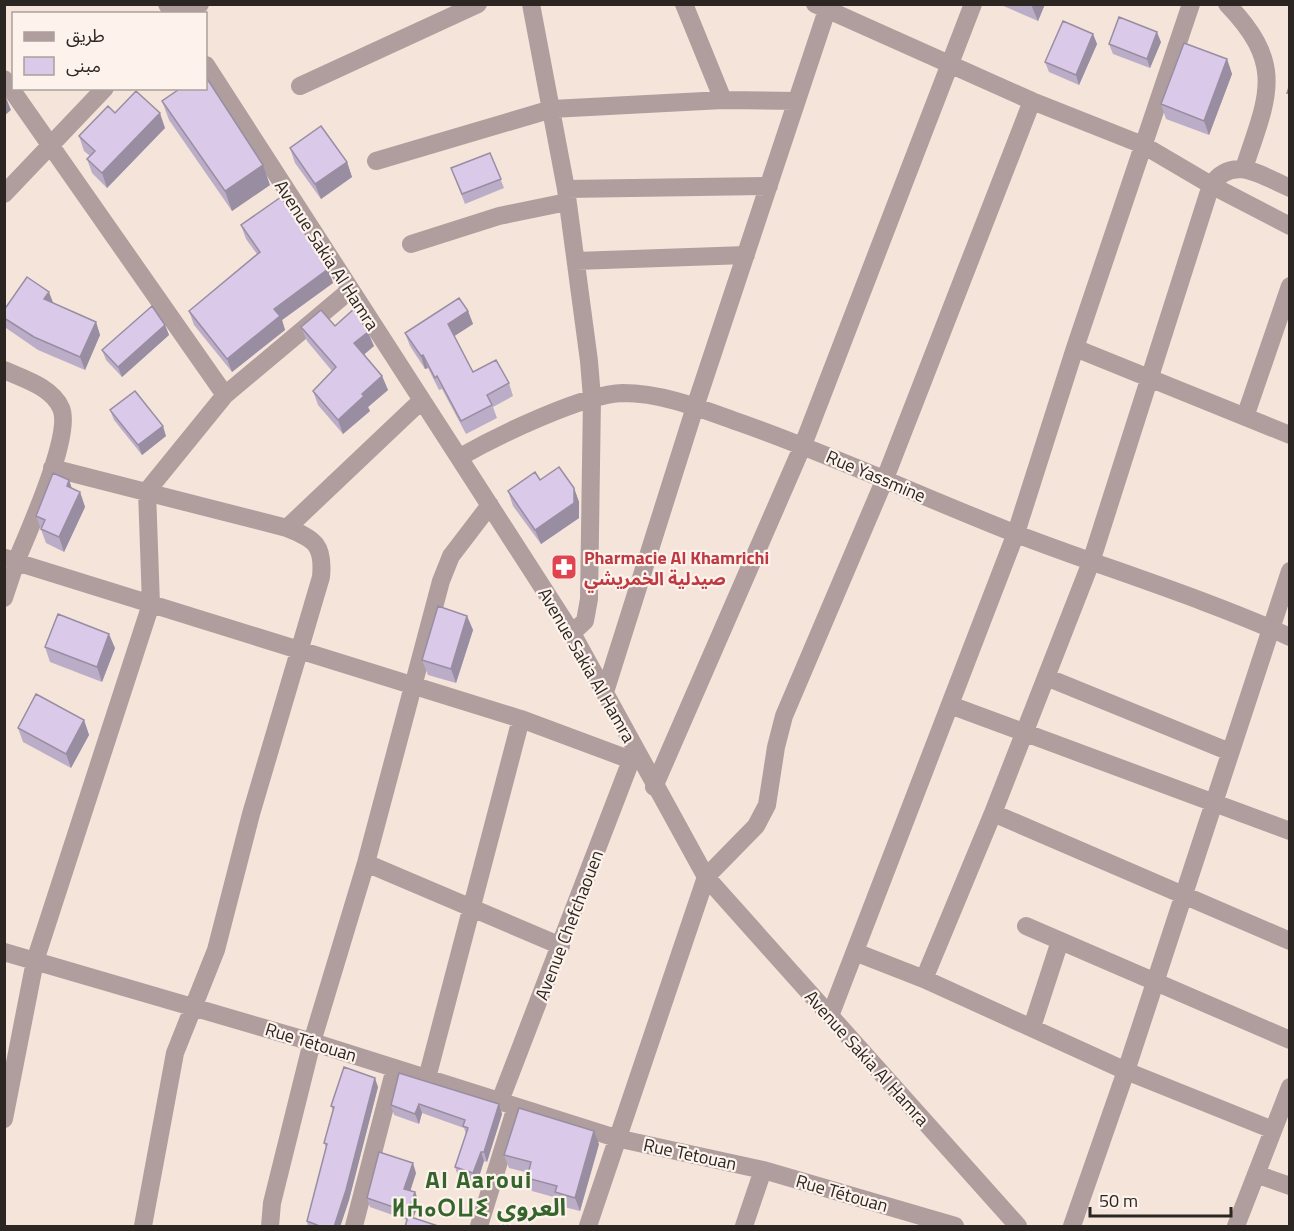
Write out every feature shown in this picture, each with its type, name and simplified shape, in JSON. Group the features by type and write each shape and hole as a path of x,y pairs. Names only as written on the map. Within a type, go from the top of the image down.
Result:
{"street":[{"path":"185,12 200,4"},
{"path":"300,86 478,4"},
{"path":"531,4 552,109 566,196 592,398 589,599 585,621 572,633"},
{"path":"684,4 723,100"},
{"path":"654,787 803,445 973,4"},
{"path":"830,1016 1016,533 1075,348 1191,4"},
{"path":"1227,4 1254,35 1267,69 1265,105 1244,168"},
{"path":"605,692 695,407 797,100 821,7 950,65 1143,145 1211,185 1290,226"},
{"name":"Avenue Sakia Al Hamra","path":"207,67 349,291 460,457 572,633 605,692 633,754 706,877 1018,1227"},
{"path":"4,79 225,395"},
{"path":"4,194 103,90"},
{"path":"376,161 552,109 723,100 797,100"},
{"path":"588,1227 616,1138 706,877 756,826 767,805 776,747 784,716 884,481 1032,100"},
{"path":"924,979 993,813 1091,562 1211,185 1225,171 1244,168 1290,188"},
{"path":"411,244 566,196 769,186"},
{"path":"576,261 746,255"},
{"path":"1245,417 1290,286"},
{"path":"4,1119 34,961 151,604 147,491 225,395 349,291"},
{"path":"1075,348 1290,435"},
{"path":"4,370 49,392 61,407 66,424 52,468 10,560 4,598"},
{"name":"Rue Yassmine","path":"460,457 481,445 592,398 623,393 645,395 695,407 803,445 884,481 1290,637"},
{"path":"287,528 422,400"},
{"path":"52,468 287,528 307,536 319,547 322,558 321,577 251,814 216,950 175,1053 143,1227"},
{"path":"270,1227 272,1203 312,1042 366,863 448,565 469,529 490,505"},
{"path":"10,560 633,754"},
{"path":"1072,1227 1126,1071 1153,982 1290,571"},
{"path":"1046,676 1230,752"},
{"path":"950,705 1290,831"},
{"path":"427,1078 521,718"},
{"name":"Avenue Chefchaouen","path":"479,1227 508,1104 561,946 633,754"},
{"path":"993,813 1290,941"},
{"path":"366,863 561,946"},
{"path":"1026,926 1290,1040"},
{"path":"1032,1027 1060,941"},
{"name":"Rue Tétouan","path":"4,952 312,1042 616,1138"},
{"path":"855,952 924,979 1126,1071 1273,1130"},
{"path":"354,1227 395,1068"},
{"path":"1236,1227 1290,1087"},
{"name":"Rue Tetouan","path":"616,1138 764,1170"},
{"path":"744,1227 764,1170"},
{"name":"Rue Tétouan","path":"764,1170 955,1227"},
{"path":"1256,1174 1290,1186"}],"building":[{"path":"1119,17 1157,32 1147,59 1109,44"},
{"path":"1063,21 1093,34 1076,75 1045,62"},
{"path":"1184,43 1227,59 1204,121 1161,104"},
{"path":"207,79 263,165 225,191 162,101 178,90 207,90"},
{"path":"136,91 160,113 102,173 87,159 95,151 79,136 108,106 115,113"},
{"path":"321,126 347,162 315,184 290,148"},
{"path":"490,153 501,179 462,194 451,168"},
{"path":"281,197 328,269 274,309 280,316 227,359 189,311 260,252 241,225"},
{"path":"27,277 49,292 44,299 96,322 80,357 34,337 4,318 4,310"},
{"path":"459,298 468,311 448,324 473,372 496,360 509,383 487,395 492,405 461,421 437,376 435,378 423,355 421,356 405,333"},
{"path":"152,306 165,325 118,367 102,350"},
{"path":"354,309 368,332 354,343 382,376 338,420 313,391 336,367 301,327 321,310 335,326"},
{"path":"135,391 163,426 138,445 110,410"},
{"path":"559,467 574,488 574,503 535,530 508,491 535,472 540,480"},
{"path":"53,473 69,480 67,486 80,492 59,537 41,529 45,520 36,516"},
{"path":"438,606 467,616 451,669 422,660"},
{"path":"58,614 109,634 97,667 45,647"},
{"path":"36,694 84,720 66,754 18,728"},
{"path":"344,1067 375,1078 334,1227 322,1227 307,1221 327,1144 324,1143 334,1107 331,1106"},
{"path":"399,1073 499,1104 484,1152 481,1152 473,1173 455,1167 468,1128 463,1126 465,1120 419,1104 415,1114 391,1105"},
{"path":"519,1108 594,1131 575,1198 555,1192 557,1186 527,1178 531,1162 504,1155"},
{"path":"379,1152 413,1163 404,1189 415,1192 408,1212 367,1198"},
{"path":"408,1216 441,1227 405,1227"}],"place":[{"name":"Pharmacie Al Khamrichi صيدلية الخمريشي","path":"564,567"}],"district":[{"name":"Al Aaroui ⵍⵄⴰⵔⵡⵉ العروي","path":"479,1193"}]}
